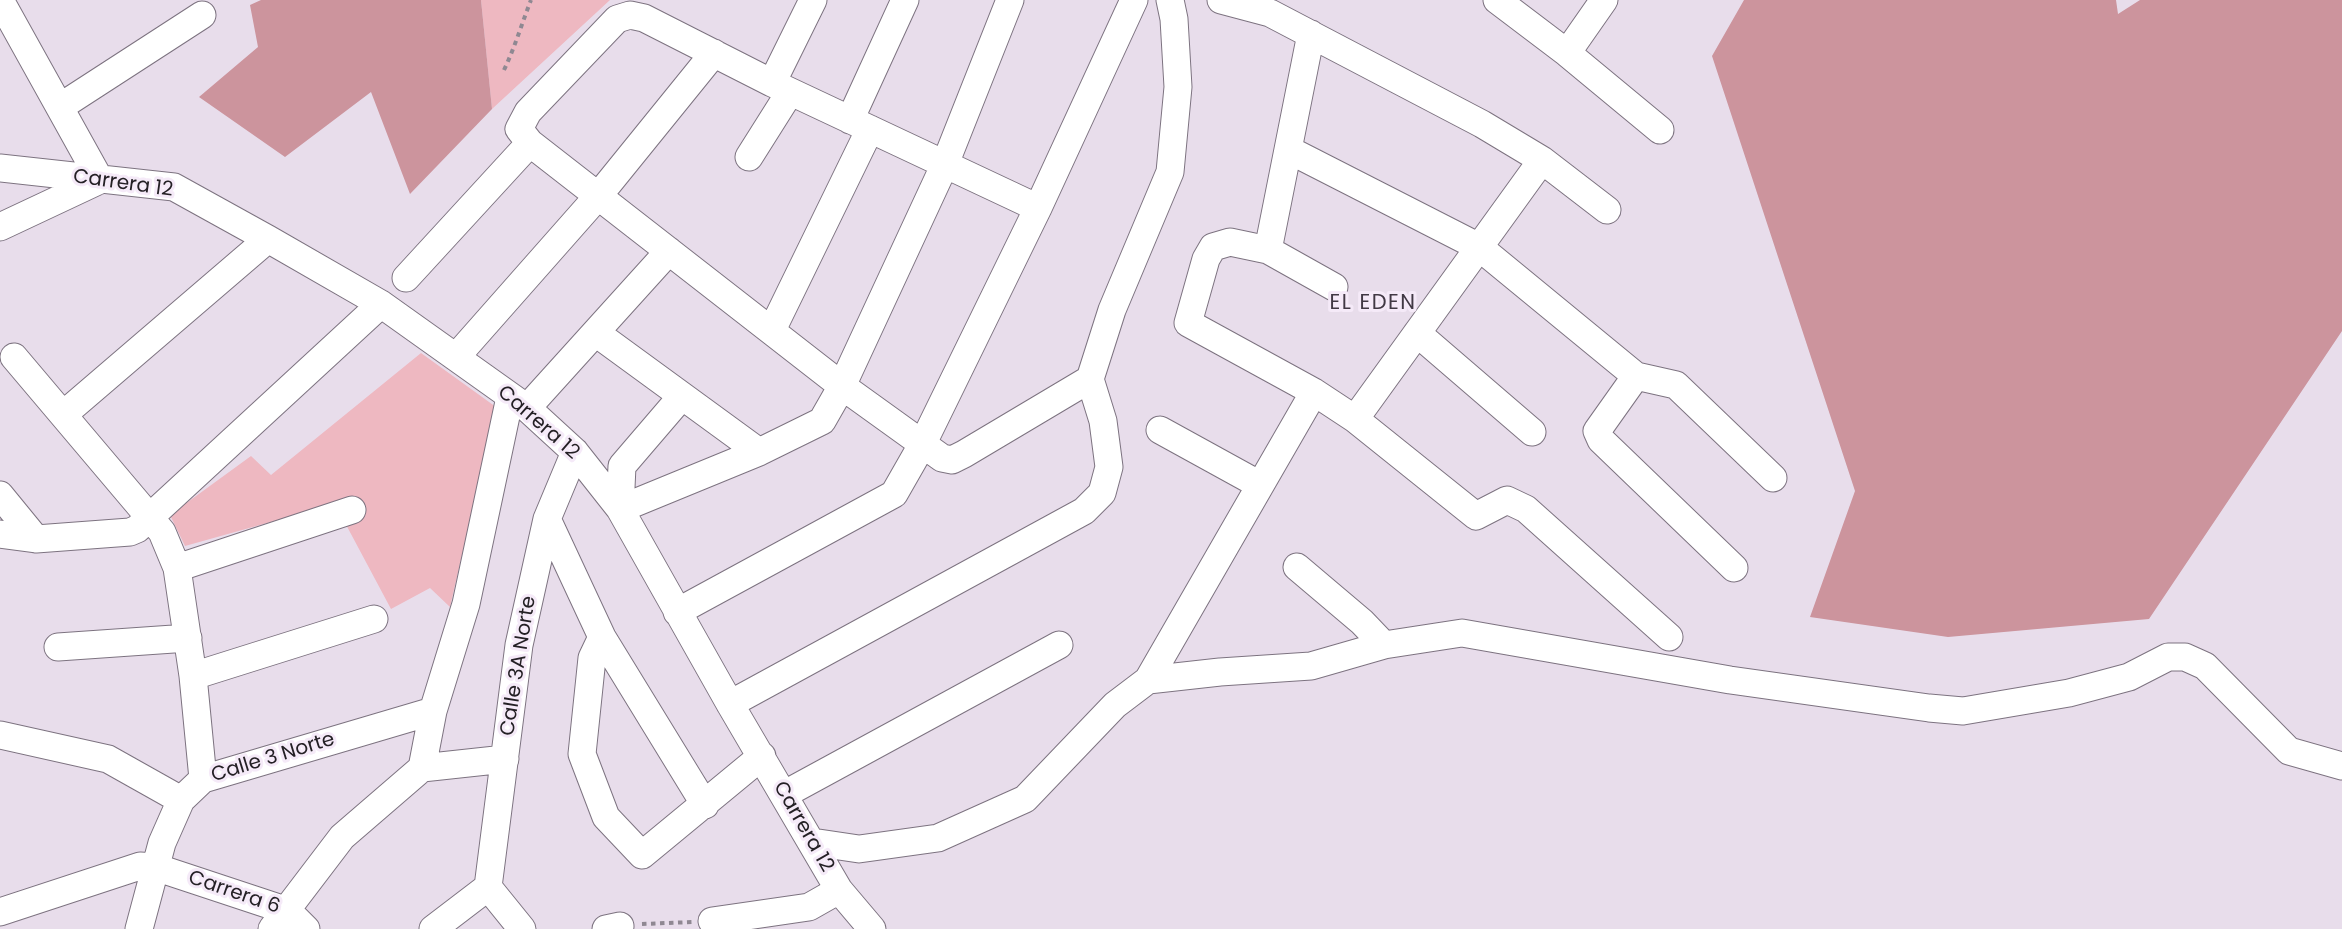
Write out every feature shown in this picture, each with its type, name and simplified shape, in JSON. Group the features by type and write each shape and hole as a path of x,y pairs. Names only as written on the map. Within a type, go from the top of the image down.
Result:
{"street":[{"path":"0,0 100,180 0,227"},
{"path":"749,157 781,87 813,0"},
{"path":"772,330 860,124 905,0"},
{"path":"682,396 622,466 620,509 759,452 822,421 842,386 945,164 1011,0"},
{"path":"677,612 894,494 922,446 1038,208 1134,0"},
{"path":"730,704 1084,511 1102,493 1109,467 1103,421 1090,379 1112,310 1170,172 1178,87 1174,19 1170,0"},
{"path":"1221,0 1270,14 1482,124 1542,160 1607,210"},
{"path":"1497,0 1567,53 1660,130"},
{"path":"1567,53 1604,0"},
{"path":"60,107 202,15"},
{"path":"1038,208 781,87 644,18 630,15 617,19 528,112 519,129 530,143 669,252 842,386 922,446 942,458 952,460 1090,379"},
{"path":"1268,250 1311,34"},
{"path":"456,357 599,195 714,53"},
{"path":"406,278 530,143"},
{"path":"1289,150 1479,247 1636,376 1676,385 1773,478"},
{"path":"1355,419 1542,160"},
{"name":"Carrera 12","path":"0,168 174,187 381,304 518,403 575,452 620,509 677,612 839,890 872,929"},
{"path":"64,414 268,239"},
{"path":"1334,287 1268,250 1230,242 1213,247 1206,260 1188,323 1314,392 1355,419 1476,516 1507,500 1526,509 1669,637"},
{"path":"422,768 433,711 466,604 518,403 596,333 669,252"},
{"path":"0,534 36,539 130,532 142,526 381,304"},
{"path":"596,333 759,452"},
{"path":"1417,333 1532,432"},
{"path":"14,357 162,532 177,568 193,676 203,779"},
{"path":"1636,376 1597,430 1601,441 1734,568"},
{"path":"812,842 859,849 938,838 1025,799 1115,705 1148,680 1314,392"},
{"path":"1160,430 1260,485"},
{"name":"Calle 3A Norte","path":"488,887 519,645 547,519 575,452"},
{"path":"0,495 36,539"},
{"path":"177,568 352,510"},
{"path":"547,519 602,637 705,805"},
{"path":"1297,567 1362,622 1384,645"},
{"path":"193,676 374,619"},
{"path":"1148,680 1220,672 1311,666 1384,645 1462,633 1730,680 1963,711 2069,693 2129,677 2168,657 2185,657 2205,666 2289,751 2342,766"},
{"path":"602,637 592,658 582,754 606,817 642,855 762,756"},
{"path":"58,647 188,638"},
{"path":"785,794 1059,645"},
{"name":"Calle 3 Norte","path":"139,929 162,843 181,800 203,779 433,711"},
{"path":"0,735 108,759 181,800"},
{"path":"289,923 342,837 422,768 505,759"},
{"path":"0,912 129,868 155,867"},
{"name":"Carrera 6","path":"155,867 289,923"},
{"path":"433,929 488,887 522,929"},
{"path":"712,921 808,907 839,890"}],"path":[{"path":"504,70 515,47 531,0"},
{"path":"613,927 712,921"}],"shaded area":[{"path":"261,0 481,0 492,109 410,194 371,92 285,157 199,97 258,47 250,5"},
{"path":"481,0 610,0 492,109"},
{"path":"1744,0 2116,0 2118,14 2140,0 2342,0 2342,331 2149,619 1948,637 1810,617 1855,491 1712,56"},
{"path":"421,353 496,407 450,607 430,588 391,609 335,504 185,546 170,515 251,456 271,475"}],"district":[{"name":"EL EDEN","path":"1373,304"}]}
